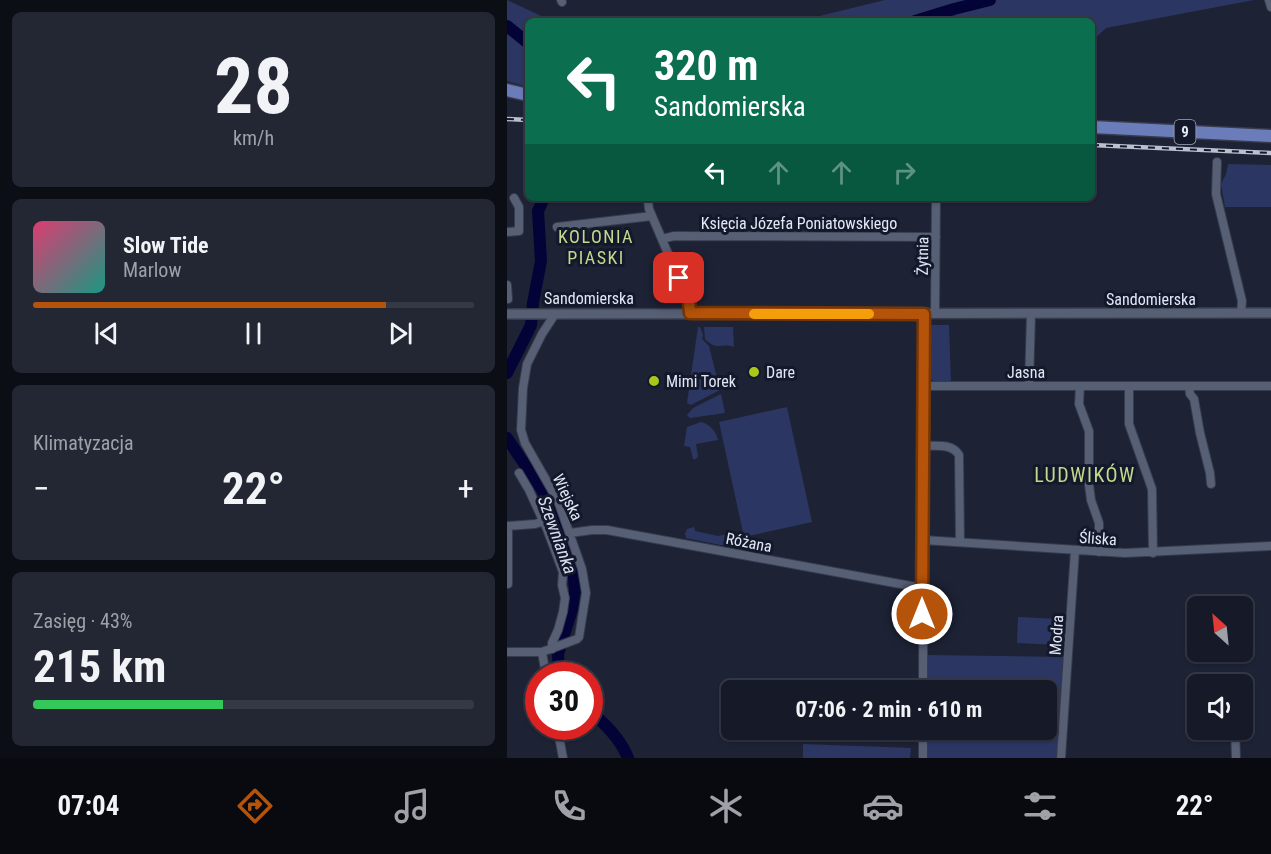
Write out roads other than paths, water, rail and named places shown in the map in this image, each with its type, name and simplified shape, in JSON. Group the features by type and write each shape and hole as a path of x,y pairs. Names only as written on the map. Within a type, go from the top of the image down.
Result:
{"main road":[{"path":"507,90 525,94"},
{"name":"9","path":"1095,127 1271,136"}],"street":[{"path":"1269,0 1271,7"},
{"path":"1218,162 1216,194 1240,294 1241,313"},
{"path":"507,232 519,231 519,207 514,198"},
{"path":"649,201 648,205 652,216 687,298 690,313"},
{"name":"Żytnia","path":"935,314 936,201"},
{"path":"557,227 652,216"},
{"name":"Księcia Józefa Poniatowskiego","path":"662,239 674,236 936,237"},
{"path":"507,285 508,299"},
{"name":"Sandomierska","path":"507,314 1271,313"},
{"name":"Wiejska","path":"507,652 542,652 574,641 579,637 586,593 582,569 558,501 525,443 521,424 527,364 555,314"},
{"path":"923,680 924,314"},
{"path":"1029,385 1031,314"},
{"name":"Jasna","path":"923,386 1271,386"},
{"path":"1080,386 1079,404 1089,431 1089,485 1091,500 1099,523 1099,552"},
{"path":"1189,386 1194,399 1211,484"},
{"path":"1129,387 1129,424 1152,489 1153,553"},
{"path":"923,446 952,447 959,455 960,542"},
{"name":"Wiejska","path":"519,473 544,521 563,572 565,598 552,649"},
{"path":"508,584 507,526 544,521"},
{"name":"Różana","path":"570,533 606,530 922,588"},
{"name":"Śliska","path":"923,540 1125,553 1271,546"},
{"name":"Modra","path":"1061,758 1075,550"},
{"path":"542,652 544,662"},
{"path":"560,740 563,758"},
{"path":"923,740 923,758"},
{"path":"1235,740 1236,758"}],"waterway":[{"path":"925,18 990,0"},
{"path":"507,26 525,41"},
{"name":"Szewnianka","path":"507,373 531,325 541,261 538,211 543,201"},
{"name":"Szewnianka","path":"507,438 542,490 573,567 575,590 572,609 558,654 558,662"},
{"name":"Szewnianka","path":"603,723 616,738 628,758"}],"railway":[{"path":"507,119 525,120"},
{"path":"1095,145 1271,153"}],"place":[{"name":"Dare","path":"754,372"},
{"name":"Mimi Torek","path":"654,381"}],"district":[{"name":"KOLONIA PIASKI","path":"596,247"},
{"name":"LUDWIKÓW","path":"1085,475"}]}
